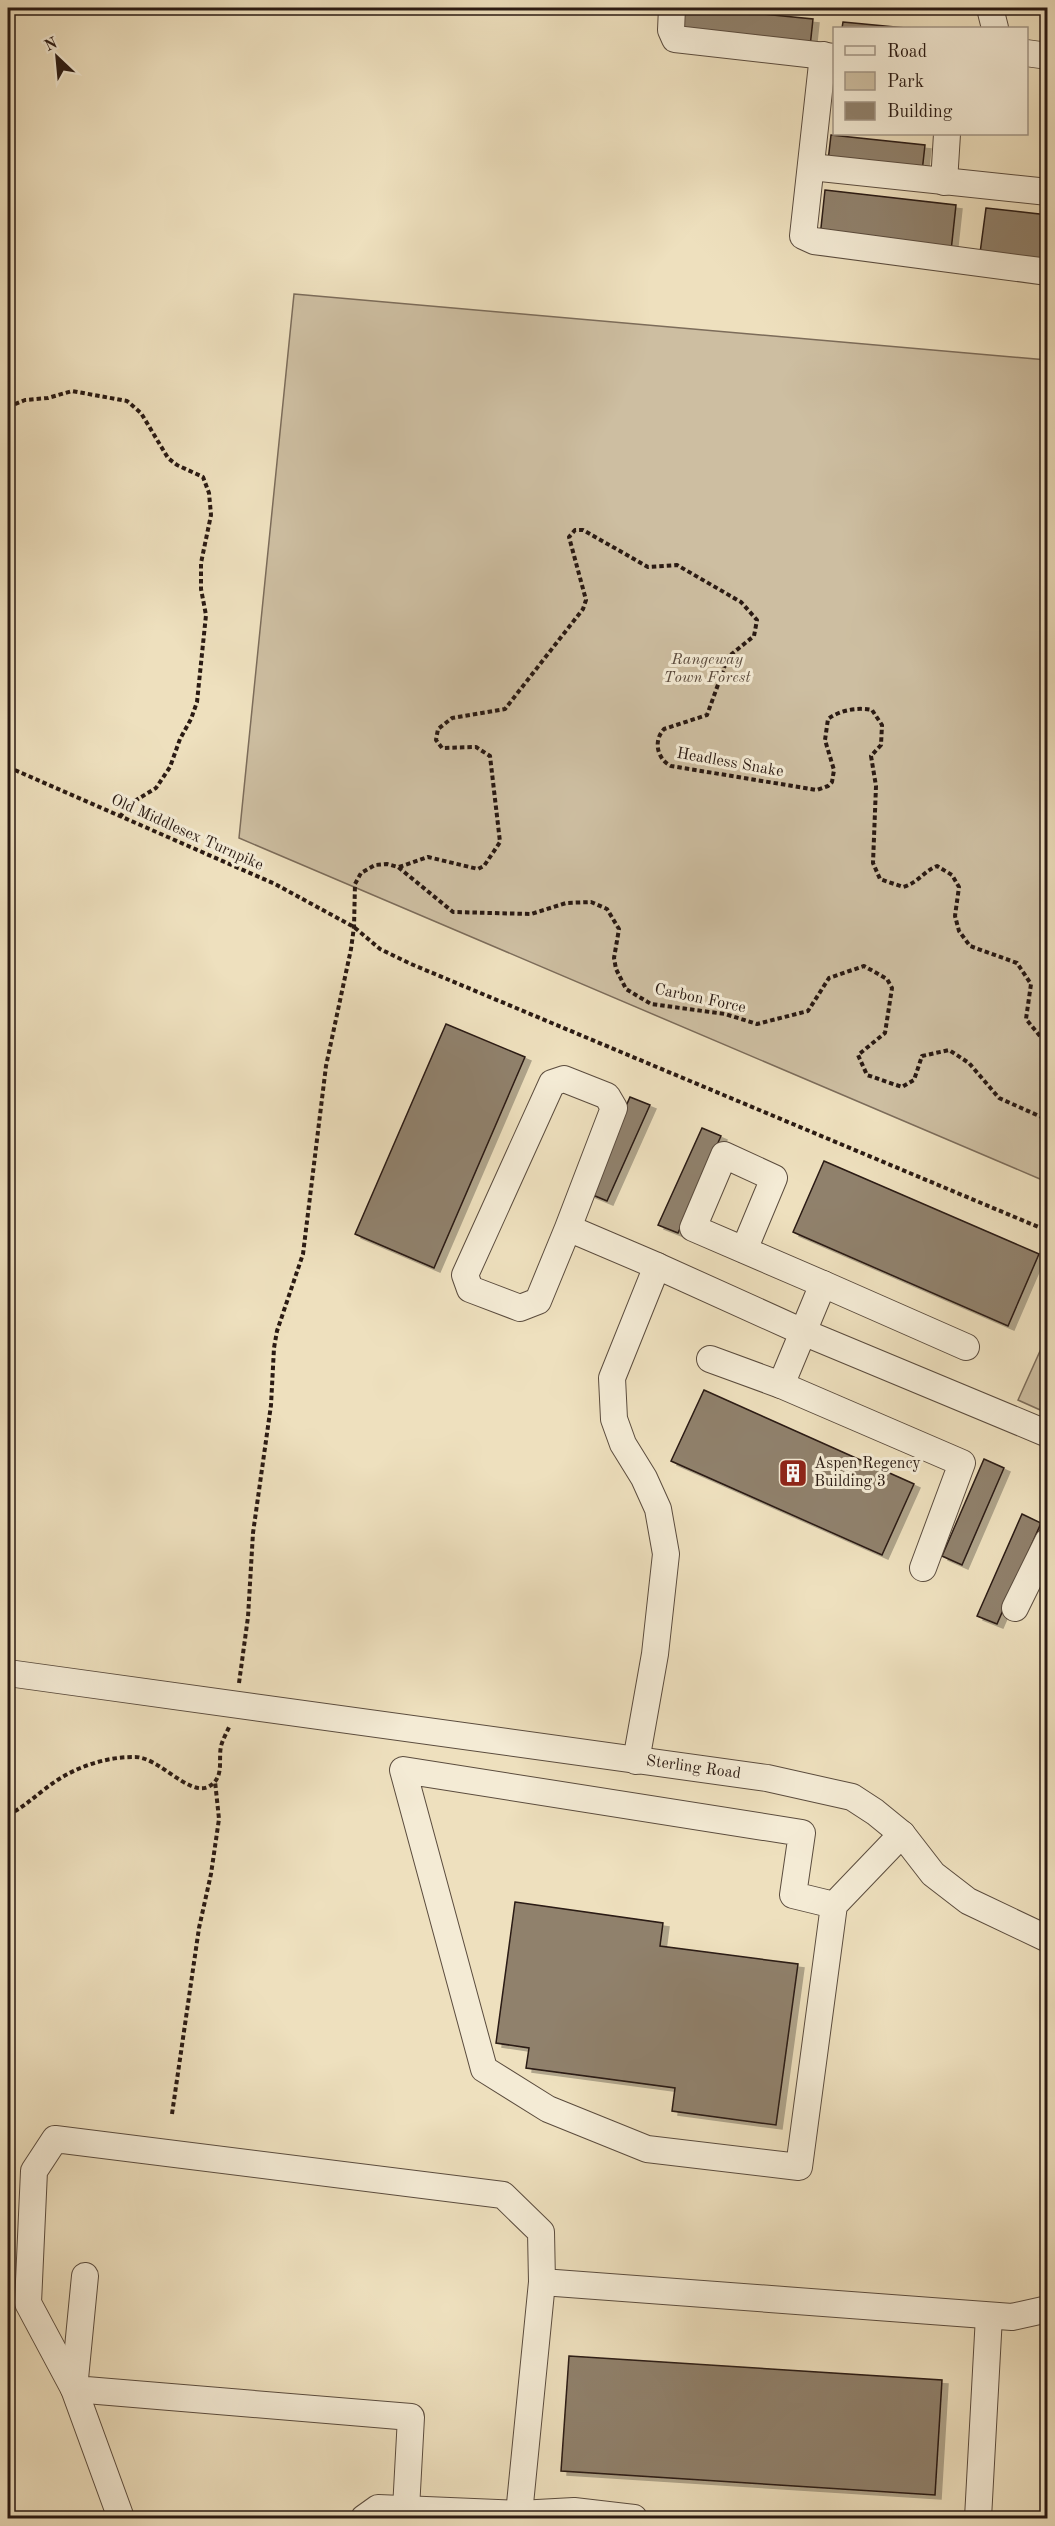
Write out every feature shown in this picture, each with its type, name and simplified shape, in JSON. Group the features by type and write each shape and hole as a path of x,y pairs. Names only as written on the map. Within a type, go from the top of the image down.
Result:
{"street":[{"path":"672,8 671,30 675,39 829,56 811,167 804,236 813,241 1047,272"},
{"path":"990,8 995,27"},
{"path":"1028,53 1047,56"},
{"path":"944,182 946,135"},
{"path":"811,167 1047,192"},
{"path":"564,1079 607,1096 614,1108 568,1228 538,1302 520,1308 470,1289 465,1275 552,1083 564,1079"},
{"path":"568,1228 803,1332 1047,1434"},
{"path":"744,1250 966,1347"},
{"path":"636,1761 655,1654 666,1554 658,1509 644,1478 623,1444 614,1419 612,1378 657,1266"},
{"path":"781,1385 823,1284"},
{"path":"710,1359 781,1385 963,1463 923,1568"},
{"path":"1015,1608 1047,1540"},
{"name":"Sterling Road","path":"8,1673 291,1714 767,1778 852,1797 902,1834 933,1874 968,1901 1047,1939"},
{"path":"834,1905 793,1895 802,1833 403,1770 484,2069 548,2109 647,2149 800,2168 834,1905 902,1834"},
{"path":"122,2518 74,2389 28,2303 34,2171 55,2139 503,2195 541,2232 542,2282 519,2514"},
{"path":"74,2389 85,2276"},
{"path":"542,2282 989,2316 1012,2317 1047,2309"},
{"path":"978,2518 989,2316"},
{"path":"74,2389 411,2417 406,2509"},
{"path":"364,2518 378,2508 519,2514 574,2511 634,2518"}],"path":[{"path":"8,407 25,400 48,398 72,391 127,401 141,412 163,452 177,465 202,477 209,493 211,515 203,548 200,576 206,615 196,702 170,767 156,789 128,805 120,816"},
{"name":"Headless Snake","path":"398,867 428,857 478,869 484,866 500,842 490,756 476,747 442,748 436,740 438,729 452,718 505,709 582,609 586,600 569,537 575,530 583,530 648,567 677,565 741,602 757,620 754,636 728,657 707,715 664,729 660,733 657,750 662,761 671,766 817,790 828,786 834,775 825,740 828,719 860,707 872,710 882,725 880,745 871,756 876,786 873,863 880,879 903,887 916,882 927,870 937,866 952,875 959,887 955,916 959,931 970,946 1017,963 1031,984 1026,1019 1047,1046"},
{"name":"Old Middlesex Turnpike","path":"8,767 275,884 354,927 380,949 411,964 1047,1231"},
{"path":"172,2114 199,1928 211,1874 219,1819 215,1781 221,1768 221,1748 236,1705 248,1617 253,1533 271,1405 274,1348 277,1331 303,1254 326,1066 354,927 355,884 361,873 375,865 387,864 398,867"},
{"name":"Carbon Force","path":"398,867 453,912 531,914 580,900 607,909 619,929 614,958 616,969 626,989 651,1004 725,1014 757,1024 808,1011 829,978 864,966 887,979 892,988 885,1033 858,1055 867,1075 902,1087 914,1080 922,1056 949,1050 969,1063 999,1098 1047,1119"},
{"path":"8,1815 62,1777 105,1760 146,1758 182,1782 195,1787 202,1788 215,1781"}],"green space":[{"name":"Rangeway Town Forest","path":"294,294 1047,360 1047,1182 239,838"},
{"path":"1045,1340 1048,1341 1047,1413 1018,1400"}],"building":[{"path":"681,8 703,8 813,19 810,47 679,33"},
{"path":"843,22 896,27 842,27"},
{"path":"831,135 925,145 922,172 828,161"},
{"path":"825,190 956,205 951,251 820,237"},
{"path":"986,208 1048,215 1048,261 980,253"},
{"path":"446,1024 525,1057 434,1268 355,1234"},
{"path":"630,1097 650,1105 607,1201 588,1193"},
{"path":"702,1128 721,1136 678,1233 658,1225"},
{"path":"824,1161 1039,1254 1008,1326 793,1232"},
{"name":"Aspen Regency Building 3","path":"704,1390 914,1484 882,1555 671,1461"},
{"path":"984,1459 1004,1468 962,1565 942,1556"},
{"path":"1022,1514 1041,1523 997,1624 977,1616"},
{"path":"515,1902 663,1923 660,1946 798,1964 776,2125 672,2111 675,2088 526,2068 529,2048 496,2043"},
{"path":"569,2356 942,2380 935,2495 561,2471"}],"place":[{"name":"Aspen Regency Building 3","path":"793,1473"}]}
